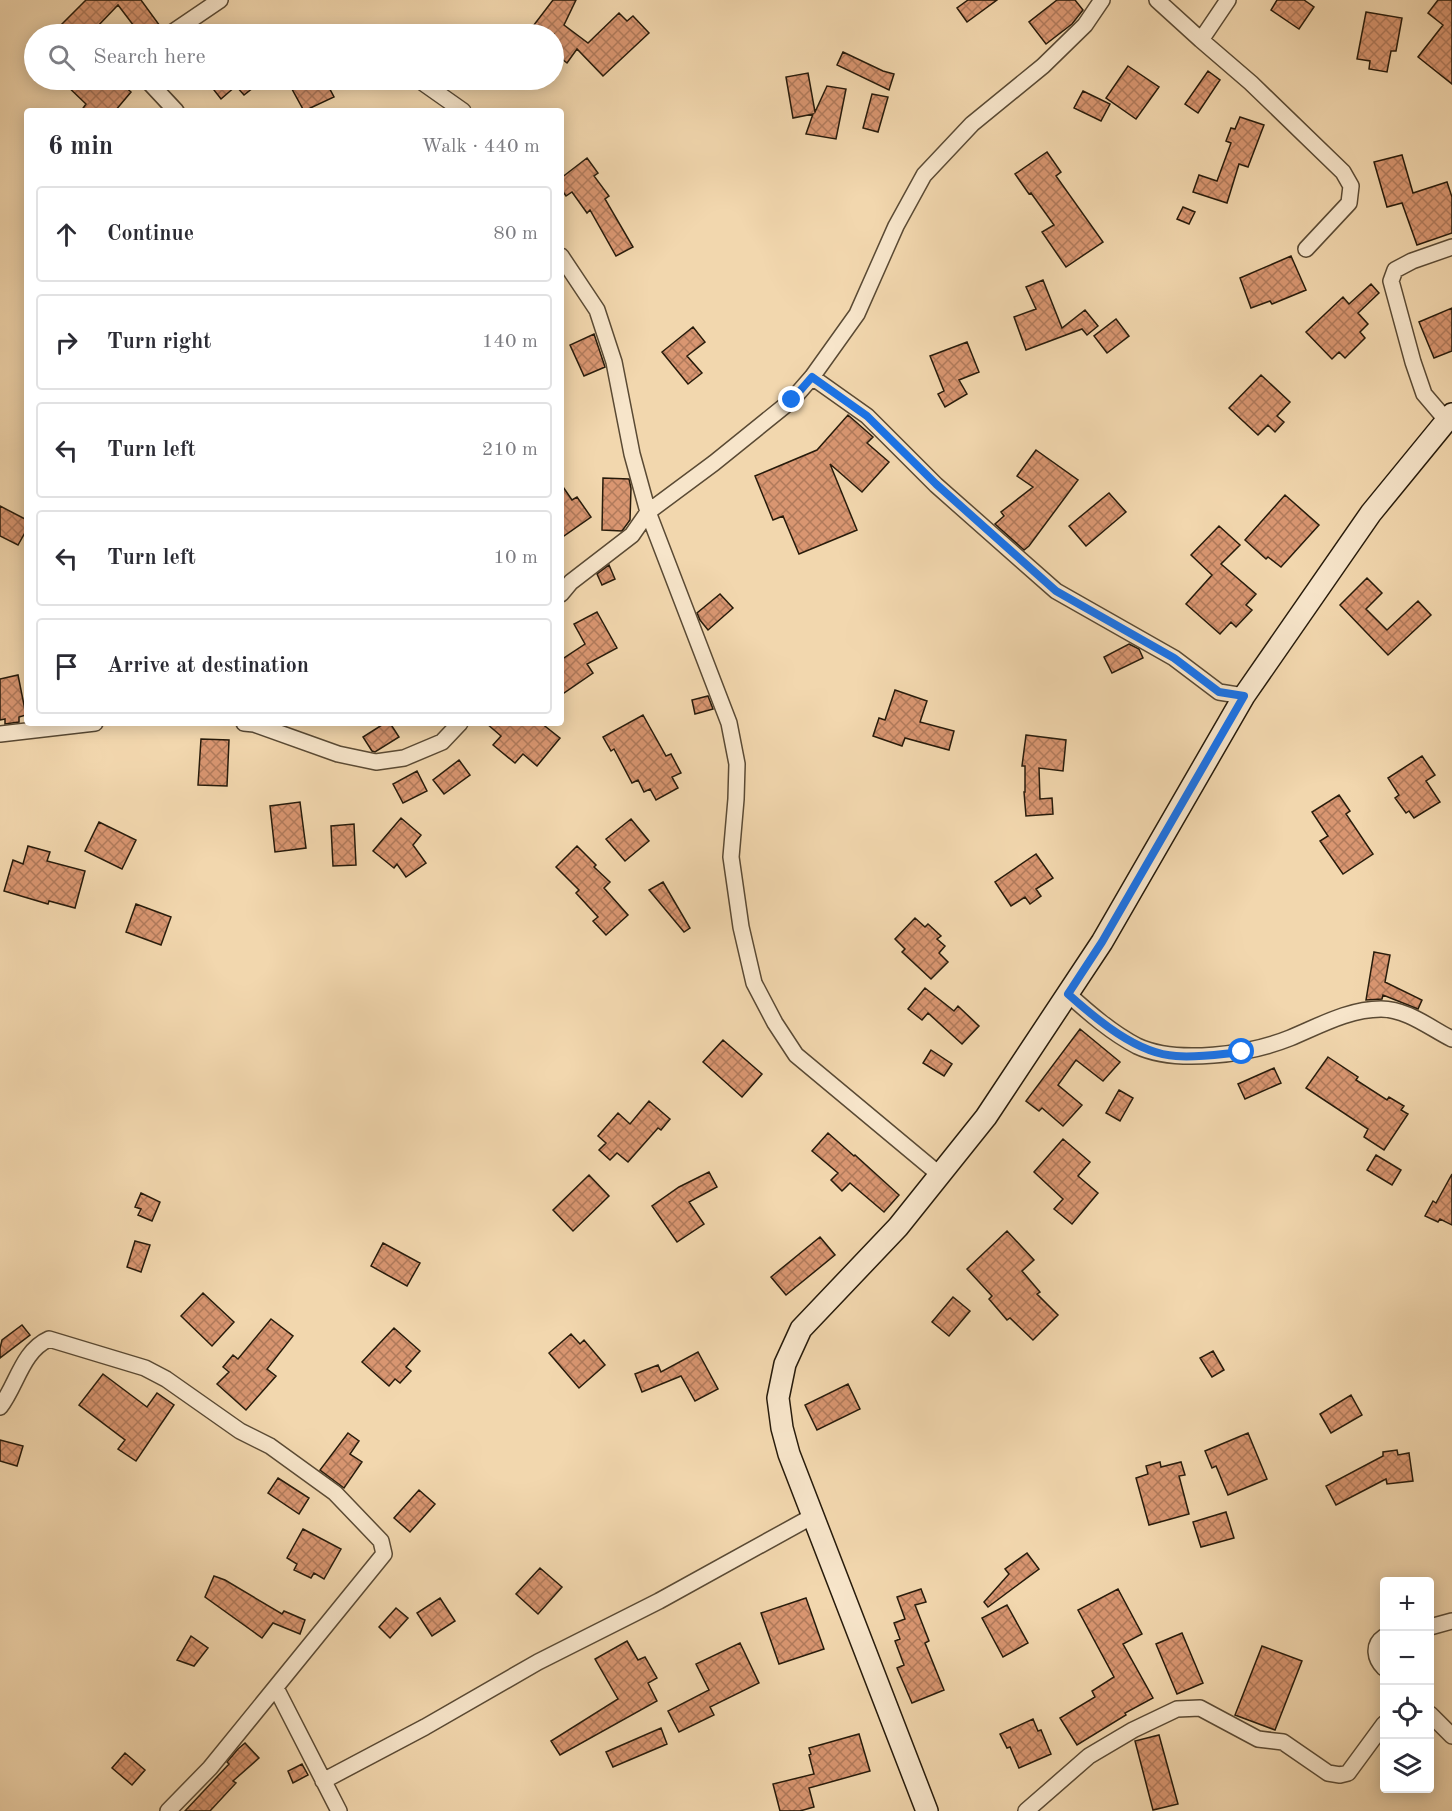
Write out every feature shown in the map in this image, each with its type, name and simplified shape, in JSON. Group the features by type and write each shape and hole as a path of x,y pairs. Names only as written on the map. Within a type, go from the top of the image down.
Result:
{"main road":[{"path":"927,1811 789,1454 782,1428 778,1398 785,1364 801,1329 898,1227 986,1117 1102,942 1244,696 1371,513 1450,417"}],"street":[{"path":"185,24 220,0"},
{"path":"564,590 571,582 632,535 648,512 714,463 792,400 812,377 857,314 896,225 924,175 972,124 1052,58 1085,25 1102,0"},
{"path":"1157,0 1251,83 1343,172 1351,186 1349,203 1306,249"},
{"path":"1201,40 1228,0"},
{"path":"156,90 173,108"},
{"path":"433,90 459,108"},
{"path":"1450,417 1424,394 1391,281 1395,270 1412,261 1452,247"},
{"path":"564,260 597,310 614,362 632,454 648,512 729,723 736,764 736,799 731,857 741,927 754,983 775,1023 796,1055 940,1175"},
{"path":"812,377 867,416 936,484 1056,591 1174,658 1219,692 1244,696"},
{"path":"0,734 69,726"},
{"path":"260,726 338,754 376,762 404,758 442,742 457,726"},
{"path":"1068,994 1098,1020 1138,1046 1174,1056 1242,1052 1272,1045 1333,1019 1382,1009 1413,1018 1452,1039"},
{"path":"0,1407 8,1397 31,1351 49,1339 145,1368 166,1379 240,1431 270,1446 335,1493 381,1540 384,1554 210,1768 168,1811"},
{"path":"323,1781 425,1727 538,1662 659,1601 813,1516"},
{"path":"1434,1626 1452,1621"},
{"path":"1380,1640 1376,1650 1380,1663"},
{"path":"276,1688 339,1811"},
{"path":"1026,1811 1089,1756 1133,1730 1177,1709 1200,1708 1258,1739 1283,1742 1328,1773 1340,1775 1348,1773 1380,1729"},
{"path":"1434,1718 1452,1736"}],"building":[{"path":"86,0 141,0 159,24 132,24 118,5 100,24 62,24"},
{"path":"553,0 576,0 564,25 535,24"},
{"path":"968,0 997,0 967,22 957,8"},
{"path":"1057,0 1075,0 1083,10 1072,24 1046,44 1029,22"},
{"path":"1277,0 1304,0 1314,7 1299,29 1271,10"},
{"path":"1438,0 1452,0 1452,84 1418,57 1443,25 1428,13"},
{"path":"1366,12 1402,18 1396,51 1391,51 1387,72 1369,69 1370,61 1357,59"},
{"path":"619,13 627,21 633,16 649,33 603,76 577,49 567,63 564,61 564,25 588,43"},
{"path":"843,52 894,74 889,90 837,65"},
{"path":"1128,66 1159,87 1136,119 1106,98"},
{"path":"1208,71 1220,80 1198,113 1185,104"},
{"path":"808,73 815,112 827,86 846,89 836,139 806,134 813,114 793,118 786,77"},
{"path":"71,90 129,90 131,92 118,108 83,108 86,104"},
{"path":"214,90 231,90 221,99"},
{"path":"240,90 250,90 244,95"},
{"path":"292,90 330,90 334,97 310,108 302,108"},
{"path":"1083,91 1110,104 1101,121 1074,108"},
{"path":"872,94 888,97 878,132 863,128"},
{"path":"1240,117 1264,125 1248,167 1239,164 1227,203 1193,192 1199,175 1217,181 1231,143 1226,141 1231,128 1235,129"},
{"path":"1047,152 1061,172 1056,176 1103,242 1066,267 1042,232 1054,225 1015,174"},
{"path":"1402,155 1413,193 1447,182 1452,197 1452,233 1417,245 1402,203 1387,207 1374,162"},
{"path":"587,158 598,173 594,176 609,196 605,199 633,247 616,256 590,210 587,213 572,192 566,196 564,193 564,176"},
{"path":"1183,207 1195,212 1189,224 1177,219"},
{"path":"1291,256 1306,290 1272,304 1270,301 1251,308 1240,278"},
{"path":"1043,280 1062,328 1085,310 1098,326 1087,335 1082,329 1026,350 1014,317 1036,309 1026,287"},
{"path":"1371,284 1379,293 1358,313 1368,324 1360,332 1365,338 1345,358 1339,352 1332,359 1306,332 1343,297 1349,304"},
{"path":"1452,308 1452,351 1434,358 1419,322"},
{"path":"1116,319 1129,336 1107,353 1094,336"},
{"path":"693,327 705,342 687,356 702,373 688,384 662,352"},
{"path":"594,334 605,367 584,376 570,345"},
{"path":"967,342 979,372 959,380 967,394 945,407 938,394 944,391 930,356"},
{"path":"1261,375 1290,402 1277,416 1284,422 1275,432 1268,425 1258,435 1229,408"},
{"path":"848,415 873,437 867,443 889,462 862,492 830,464 857,530 799,554 783,516 773,520 755,476 817,450"},
{"path":"1036,450 1078,480 1024,550 995,524 1004,516 1001,512 1033,487 1017,476"},
{"path":"603,478 629,479 630,520 622,531 602,530"},
{"path":"564,488 572,500 577,497 591,517 564,536"},
{"path":"1109,493 1126,512 1086,546 1069,526"},
{"path":"1285,495 1319,525 1281,567 1268,557 1266,559 1245,540"},
{"path":"0,506 24,518 24,534 18,545 0,536"},
{"path":"1219,526 1240,545 1221,564 1256,594 1246,605 1252,610 1236,627 1231,622 1220,634 1186,604 1212,575 1191,555"},
{"path":"609,565 615,579 602,585 597,574"},
{"path":"1367,578 1382,593 1366,609 1387,630 1418,601 1431,615 1388,655 1340,605"},
{"path":"720,594 733,608 708,630 697,613"},
{"path":"597,612 617,648 587,664 593,673 564,693 564,658 585,644 574,624"},
{"path":"1129,644 1139,649 1143,658 1112,673 1104,657"},
{"path":"18,675 24,705 24,716 19,717 19,722 5,724 5,719 0,720 0,679"},
{"path":"895,690 927,701 920,722 954,731 949,750 905,738 902,746 873,736 879,718 885,720"},
{"path":"708,696 713,709 695,714 692,700"},
{"path":"643,715 666,756 671,754 681,773 672,777 678,788 656,800 650,789 644,792 638,780 632,783 614,749 611,751 603,737"},
{"path":"380,726 392,726 399,737 375,752 363,737"},
{"path":"489,726 545,726 560,738 537,766 523,754 515,763 493,745 501,736"},
{"path":"1026,735 1066,740 1063,771 1039,768 1040,799 1052,798 1053,814 1026,816 1025,766 1022,766"},
{"path":"201,739 229,740 227,786 198,785"},
{"path":"1422,756 1435,775 1426,781 1440,802 1414,818 1409,811 1406,813 1395,798 1399,795 1388,778"},
{"path":"459,760 470,775 444,794 433,780"},
{"path":"417,771 427,791 403,803 393,784"},
{"path":"1339,795 1350,811 1346,814 1373,854 1343,874 1320,841 1328,836 1312,812"},
{"path":"300,802 306,848 275,852 270,806"},
{"path":"401,818 421,835 413,845 426,863 406,877 397,864 394,868 373,851"},
{"path":"631,819 649,841 625,861 606,839"},
{"path":"99,822 136,840 122,869 85,851"},
{"path":"354,824 356,865 333,866 331,826"},
{"path":"28,846 50,852 47,861 85,871 75,908 49,901 48,904 4,891 13,860 23,864"},
{"path":"577,846 610,882 604,888 628,915 606,935 593,921 598,917 576,893 579,890 556,867"},
{"path":"1036,854 1053,878 1036,889 1041,896 1030,904 1025,897 1011,906 995,882"},
{"path":"663,882 690,928 684,932 649,890"},
{"path":"136,904 171,917 161,945 126,932"},
{"path":"915,918 925,927 928,924 941,936 937,939 945,946 939,953 948,962 931,979 902,952 905,949 895,939"},
{"path":"1374,952 1390,955 1385,982 1422,1000 1418,1009 1383,995 1382,999 1366,1000"},
{"path":"925,988 954,1011 958,1006 979,1026 962,1044 928,1013 922,1020 908,1009"},
{"path":"1080,1029 1120,1062 1103,1081 1076,1060 1058,1085 1082,1105 1063,1126 1042,1108 1039,1111 1026,1101"},
{"path":"723,1040 762,1074 742,1097 703,1062"},
{"path":"931,1050 952,1064 944,1076 923,1063"},
{"path":"1328,1057 1358,1077 1356,1080 1387,1100 1389,1097 1404,1106 1401,1110 1408,1114 1384,1150 1364,1137 1368,1129 1306,1088"},
{"path":"1274,1068 1281,1083 1245,1099 1238,1084"},
{"path":"1119,1090 1133,1098 1120,1121 1106,1113"},
{"path":"649,1101 670,1119 661,1130 658,1128 628,1162 617,1153 610,1160 599,1150 606,1143 598,1136 618,1113 630,1124"},
{"path":"828,1133 899,1195 884,1212 850,1183 842,1191 831,1180 838,1173 812,1151"},
{"path":"1063,1139 1090,1162 1078,1176 1098,1193 1072,1224 1054,1209 1063,1199 1034,1172"},
{"path":"1376,1155 1401,1170 1392,1185 1367,1170"},
{"path":"709,1172 717,1187 689,1202 704,1224 677,1242 652,1206 679,1187"},
{"path":"1452,1174 1452,1225 1440,1219 1438,1222 1425,1216 1433,1201 1436,1203"},
{"path":"589,1175 609,1196 573,1231 553,1210"},
{"path":"141,1193 160,1202 152,1221 138,1215 141,1209 135,1207"},
{"path":"1007,1231 1034,1260 1022,1271 1040,1292 1037,1294 1058,1315 1033,1340 1010,1318 1007,1320 989,1299 992,1296 967,1269"},
{"path":"820,1237 835,1255 786,1295 771,1277"},
{"path":"135,1241 150,1245 141,1272 127,1267"},
{"path":"383,1243 420,1263 407,1286 371,1266"},
{"path":"203,1293 234,1322 212,1346 181,1316"},
{"path":"953,1297 970,1311 949,1336 932,1322"},
{"path":"271,1319 293,1336 267,1369 276,1376 246,1410 217,1384 229,1372 223,1367 233,1355 238,1359"},
{"path":"22,1325 30,1335 0,1358 2,1340"},
{"path":"394,1328 420,1351 406,1367 411,1371 400,1383 395,1379 389,1386 362,1362"},
{"path":"571,1334 580,1344 584,1340 605,1365 579,1388 549,1353"},
{"path":"1213,1351 1224,1370 1212,1377 1200,1358"},
{"path":"698,1352 718,1389 695,1401 681,1376 642,1392 635,1374 658,1365 661,1372"},
{"path":"103,1374 147,1407 157,1393 174,1405 136,1461 118,1449 125,1440 79,1405"},
{"path":"848,1384 860,1409 817,1430 805,1405"},
{"path":"1351,1395 1362,1415 1331,1433 1320,1414"},
{"path":"348,1433 359,1441 350,1454 362,1462 344,1488 320,1470"},
{"path":"1248,1433 1267,1479 1228,1495 1216,1466 1212,1468 1205,1451"},
{"path":"0,1440 23,1446 17,1466 0,1461"},
{"path":"1397,1450 1398,1455 1409,1453 1413,1481 1387,1484 1386,1479 1336,1505 1326,1486 1383,1456 1383,1452"},
{"path":"1160,1462 1161,1467 1181,1462 1185,1475 1179,1476 1189,1514 1149,1525 1136,1478 1148,1474 1146,1466"},
{"path":"278,1478 309,1498 299,1514 268,1493"},
{"path":"419,1490 435,1504 410,1532 394,1518"},
{"path":"1226,1512 1234,1538 1201,1547 1193,1522"},
{"path":"303,1529 341,1549 324,1579 314,1573 311,1578 294,1570 297,1564 287,1558"},
{"path":"1027,1553 1039,1569 988,1607 984,1602 1009,1574 1005,1569"},
{"path":"540,1568 562,1587 538,1614 516,1594"},
{"path":"214,1576 225,1580 282,1614 284,1611 305,1620 300,1634 273,1623 262,1638 205,1597"},
{"path":"921,1589 926,1602 915,1605 929,1641 925,1643 944,1690 912,1703 897,1668 904,1665 895,1641 900,1639 894,1623 905,1619 897,1597"},
{"path":"1118,1589 1142,1634 1123,1644 1153,1698 1125,1713 1126,1715 1077,1745 1060,1718 1095,1697 1092,1691 1114,1677 1078,1610"},
{"path":"440,1598 455,1621 432,1636 417,1613"},
{"path":"806,1598 824,1649 779,1664 761,1613"},
{"path":"1007,1605 1028,1643 1003,1657 982,1618"},
{"path":"396,1608 408,1618 390,1638 379,1627"},
{"path":"1182,1633 1203,1683 1177,1694 1156,1644"},
{"path":"191,1636 208,1648 194,1666 177,1660"},
{"path":"627,1641 638,1660 645,1657 657,1678 648,1683 657,1701 560,1755 551,1741 618,1699 595,1659"},
{"path":"740,1643 759,1683 710,1707 714,1715 679,1732 668,1711 709,1690 696,1664"},
{"path":"1262,1646 1302,1661 1275,1730 1235,1715"},
{"path":"1033,1719 1038,1731 1041,1730 1051,1754 1019,1768 1010,1747 1007,1748 1000,1734"},
{"path":"661,1728 667,1744 613,1767 606,1752"},
{"path":"859,1734 870,1771 809,1788 814,1807 800,1811 780,1811 773,1784 814,1774 809,1748"},
{"path":"1159,1735 1178,1804 1153,1810 1135,1741"},
{"path":"245,1743 259,1758 233,1781 236,1783 210,1811 185,1811 229,1764 227,1762"},
{"path":"125,1753 145,1770 132,1785 112,1768"},
{"path":"302,1764 308,1775 293,1783 288,1771"}],"route":[{"path":"792,400 812,377 867,416 936,484 1056,591 1174,658 1219,692 1244,696 1102,942 1068,994 1098,1020 1138,1046 1174,1056 1242,1052"}]}
